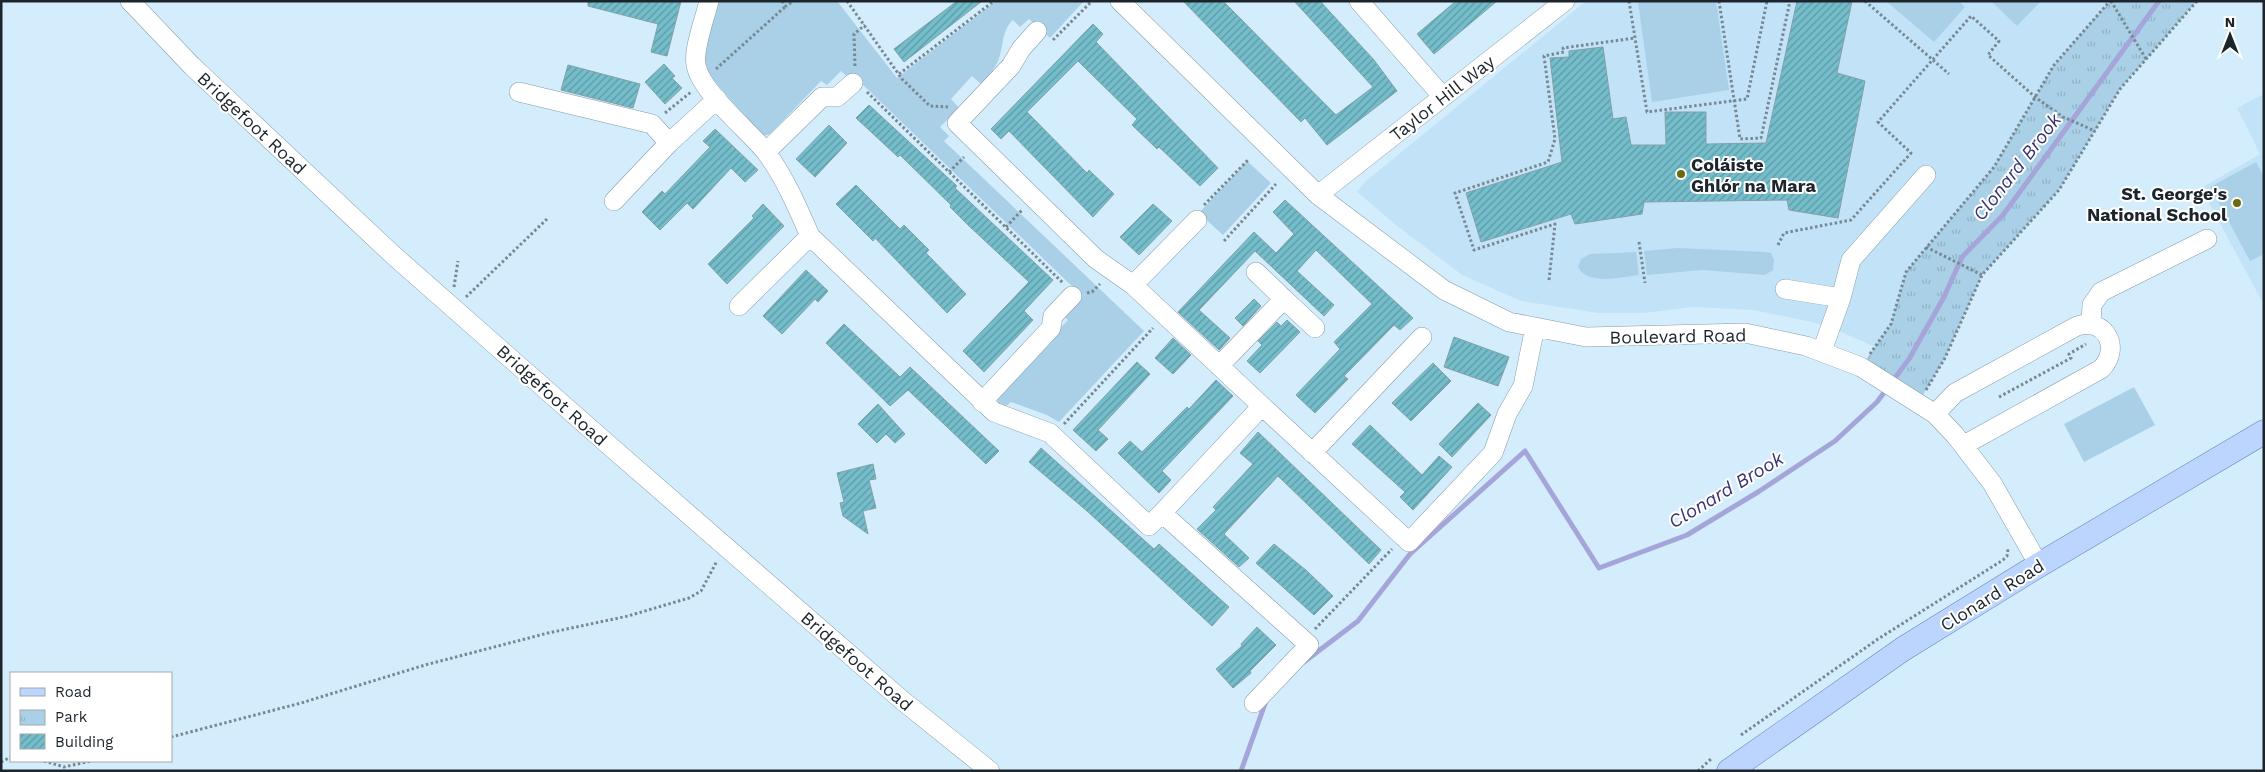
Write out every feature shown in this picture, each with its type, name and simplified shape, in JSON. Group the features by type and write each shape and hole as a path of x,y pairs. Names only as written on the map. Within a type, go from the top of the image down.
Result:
{"main road":[{"name":"Clonard Road","path":"1722,763 1903,649 2264,432"}],"street":[{"name":"Bridgefoot Road","path":"130,1 192,66 392,254 903,701 990,771"},
{"path":"709,1 696,57 698,72 717,99 766,152 798,209 810,236 982,402 1000,416 1050,433 1149,526 1262,406"},
{"name":"Boulevard Road","path":"1120,1 1318,195 1444,290 1509,322 1586,337 1746,333 1822,351 1866,370 1902,393 1923,396 1940,409 1992,484 2039,566"},
{"path":"1359,1 1443,97"},
{"name":"Taylor Hill Way","path":"1318,195 1565,1"},
{"path":"1038,31 1027,54 1011,66 957,123 1096,260 1133,285 1409,542 1492,453 1507,414 1523,386 1535,327"},
{"path":"766,152 822,96 837,97 856,80"},
{"path":"519,92 652,124 669,143"},
{"path":"614,201 669,143 717,99"},
{"path":"1822,351 1841,298 1851,260 1926,175"},
{"path":"1133,285 1199,214"},
{"path":"739,306 810,236"},
{"path":"1964,445 2101,368 2110,357 2111,348 2098,328 2092,305 2101,292 2207,239"},
{"path":"1256,272 1315,328"},
{"path":"1785,289 1841,298"},
{"path":"982,402 1052,328 1053,316 1072,292"},
{"path":"1220,366 1284,299"},
{"path":"1940,409 1955,393 2077,326 2098,328"},
{"path":"1312,453 1422,337"},
{"path":"1162,513 1309,645 1254,703"}],"path":[{"path":"782,1 786,6"},
{"path":"652,124 704,81 786,6 794,1"},
{"path":"847,1 899,74 930,106 949,107"},
{"path":"899,74 994,1"},
{"path":"1027,54 1092,1"},
{"path":"1629,1 1647,112 1747,99 1767,1"},
{"path":"1719,1 1740,139 1761,138 1790,1"},
{"path":"1865,1 1949,74"},
{"path":"1866,370 1891,324 1906,272 1994,167 2054,65 2110,1 2146,59"},
{"path":"1923,396 1945,358 1982,275 2059,190 2120,89 2197,1"},
{"path":"1778,245 1784,233 1851,220 1911,153 1878,122 1971,16 1999,41 1988,55 2035,97 2063,118 2095,131"},
{"path":"865,25 854,34 856,80 1072,292 1092,292 1113,271"},
{"path":"1549,280 1556,224 1474,250 1455,193 1548,162 1556,139 1544,56 1564,52 1563,48 1635,38"},
{"path":"949,172 964,157"},
{"path":"1199,214 1248,160"},
{"path":"1224,240 1276,184"},
{"path":"1006,227 1022,210"},
{"path":"452,307 547,219"},
{"path":"1639,242 1645,283"},
{"path":"1926,247 1982,275"},
{"path":"452,307 458,261"},
{"path":"1060,428 1153,328 1154,315 1160,310"},
{"path":"1999,397 2071,358 2068,354 2098,328"},
{"path":"1987,376 2011,420"},
{"path":"1920,382 1923,396 1940,409"},
{"path":"1738,738 1878,638 2003,560 2009,552 2007,544"},
{"path":"172,737 301,703 426,665 548,633 628,616 689,598 701,591 713,566 728,548"},
{"path":"1304,640 1392,549"},
{"path":"48,762 64,766 86,762"},
{"path":"1698,771 1722,763"},
{"path":"64,766 67,771"}],"shaded area":[{"name":"Coláiste Ghlór na Mara","path":"1586,1 2110,1 2054,65 1994,167 1906,272 1891,324 1875,347 1839,331 1812,322 1753,310 1694,307 1644,313 1598,313 1521,301 1462,275 1396,225 1357,192 1366,181"},
{"name":"St. George's National School","path":"2264,94 2264,305 2201,188 2260,154 2237,108"}],"green space":[{"path":"716,1 837,1 897,78 996,1 1084,1 1050,38 1029,19 1020,27 1013,20 1006,29 1000,56 990,73 981,84 972,76 951,99 959,108 940,127 949,136 944,141 1144,331 1059,422 1047,415 1011,402 1005,407 1000,405 997,399 999,392 1068,320 1063,316 1077,291 859,81 849,78 841,71 827,85 821,81 770,134 763,136 760,134 704,69 702,63"},
{"path":"1716,1 1729,90 1652,102 1638,2"},
{"path":"1886,1 1959,1 1965,7 1934,42"},
{"path":"1991,1 2041,1 2017,26"},
{"path":"2110,1 2197,1 2120,89 2059,190 1982,275 1945,358 1918,403 1861,367 1891,324 1906,272 1994,167 2054,65"},
{"path":"1247,161 1271,183 1223,235 1199,213"},
{"path":"2256,162 2264,177 2264,254 2250,261 2210,187"},
{"path":"1677,248 1771,253 1774,260 1773,270 1765,275 1702,270 1647,275 1644,251"},
{"path":"1636,252 1639,275 1605,279 1589,277 1578,267 1581,259 1590,254"},
{"path":"2134,387 2155,425 2084,462 2064,424"}],"building":[{"path":"588,1 681,1 667,56 651,52 658,24 588,6"},
{"path":"957,1 982,1 904,62 894,49"},
{"path":"1183,1 1223,1 1336,115 1373,87 1294,1 1320,1 1374,60 1397,91 1327,145 1305,118 1301,122"},
{"path":"1456,1 1497,1 1434,54 1417,34"},
{"path":"1797,1 1852,1 1837,73 1865,81 1838,218 1789,210 1787,200 1644,202 1642,214 1575,224 1571,214 1481,242 1466,193 1562,162 1550,58 1569,57 1569,51 1603,47 1613,119 1626,117 1631,145 1666,145 1665,112 1706,112 1706,144 1766,143"},
{"path":"1093,24 1103,34 1096,42 1218,168 1200,186 1159,147 1157,149 1132,125 1137,119 1078,61 1027,112 1087,173 1089,170 1114,194 1093,217 1009,131 1001,139 991,129"},
{"path":"664,64 675,76 672,78 682,88 665,104 645,82"},
{"path":"568,65 640,84 633,108 561,90"},
{"path":"869,105 957,186 955,188 1053,280 1024,311 1033,320 984,372 963,351 1029,282 968,225 950,207 951,205 900,155 898,157 856,118"},
{"path":"829,125 847,143 815,177 796,159"},
{"path":"715,129 758,170 745,182 731,168 693,209 687,203 660,230 642,212 662,191 665,194 710,147 703,141"},
{"path":"856,185 900,229 904,225 929,250 926,253 966,294 947,313 875,238 873,241 836,204"},
{"path":"1285,200 1413,318 1400,330 1394,325 1344,376 1348,379 1315,413 1296,395 1340,349 1334,342 1372,304 1316,250 1297,271 1334,305 1324,316 1255,251 1199,310 1230,338 1219,350 1178,312 1254,232 1276,253 1294,234 1273,212"},
{"path":"763,204 784,226 727,284 708,264 754,218 752,216"},
{"path":"1153,204 1172,221 1139,255 1120,237"},
{"path":"806,270 828,291 818,302 815,299 782,334 763,316"},
{"path":"1254,299 1261,306 1243,326 1235,318"},
{"path":"1287,320 1300,332 1260,373 1247,361 1262,345 1258,341 1277,322 1281,326"},
{"path":"844,324 900,377 910,367 999,451 986,464 908,390 890,406 826,343"},
{"path":"1454,337 1509,357 1498,386 1444,367"},
{"path":"1173,338 1191,355 1173,374 1155,358"},
{"path":"1137,362 1150,374 1098,430 1108,439 1096,451 1073,430"},
{"path":"1433,363 1451,381 1411,421 1392,403"},
{"path":"1216,380 1233,396 1162,471 1171,480 1159,493 1118,453 1130,441 1142,452 1187,407 1189,409"},
{"path":"1478,403 1491,415 1452,457 1439,444"},
{"path":"878,404 905,434 895,443 886,434 877,443 858,424"},
{"path":"1370,425 1422,475 1439,456 1452,467 1413,510 1400,497 1405,492 1352,444"},
{"path":"1258,432 1381,550 1369,564 1278,476 1224,534 1249,558 1239,567 1197,529 1216,510 1213,507 1253,464 1240,453"},
{"path":"1041,448 1154,549 1159,544 1229,607 1212,626 1087,511 1029,462"},
{"path":"873,464 876,479 869,480 876,508 863,511 868,534 843,516 840,503 844,502 837,473"},
{"path":"1274,544 1307,571 1333,596 1314,615 1256,563"},
{"path":"1257,627 1276,645 1250,671 1251,673 1233,688 1216,669 1242,646 1241,644"}],"waterway":[{"name":"Clonard Brook","path":"1304,662 1358,621 1410,554 1525,451 1599,568 1687,535 1758,492 1835,441 1877,402 1909,359 1944,297 1962,257 2003,215 2159,1"},
{"name":"Clonard Brook","path":"1241,771 1266,701"}],"place":[{"name":"Coláiste Ghlór na Mara","path":"1681,174"},
{"name":"St. George's National School","path":"2237,203"}]}
